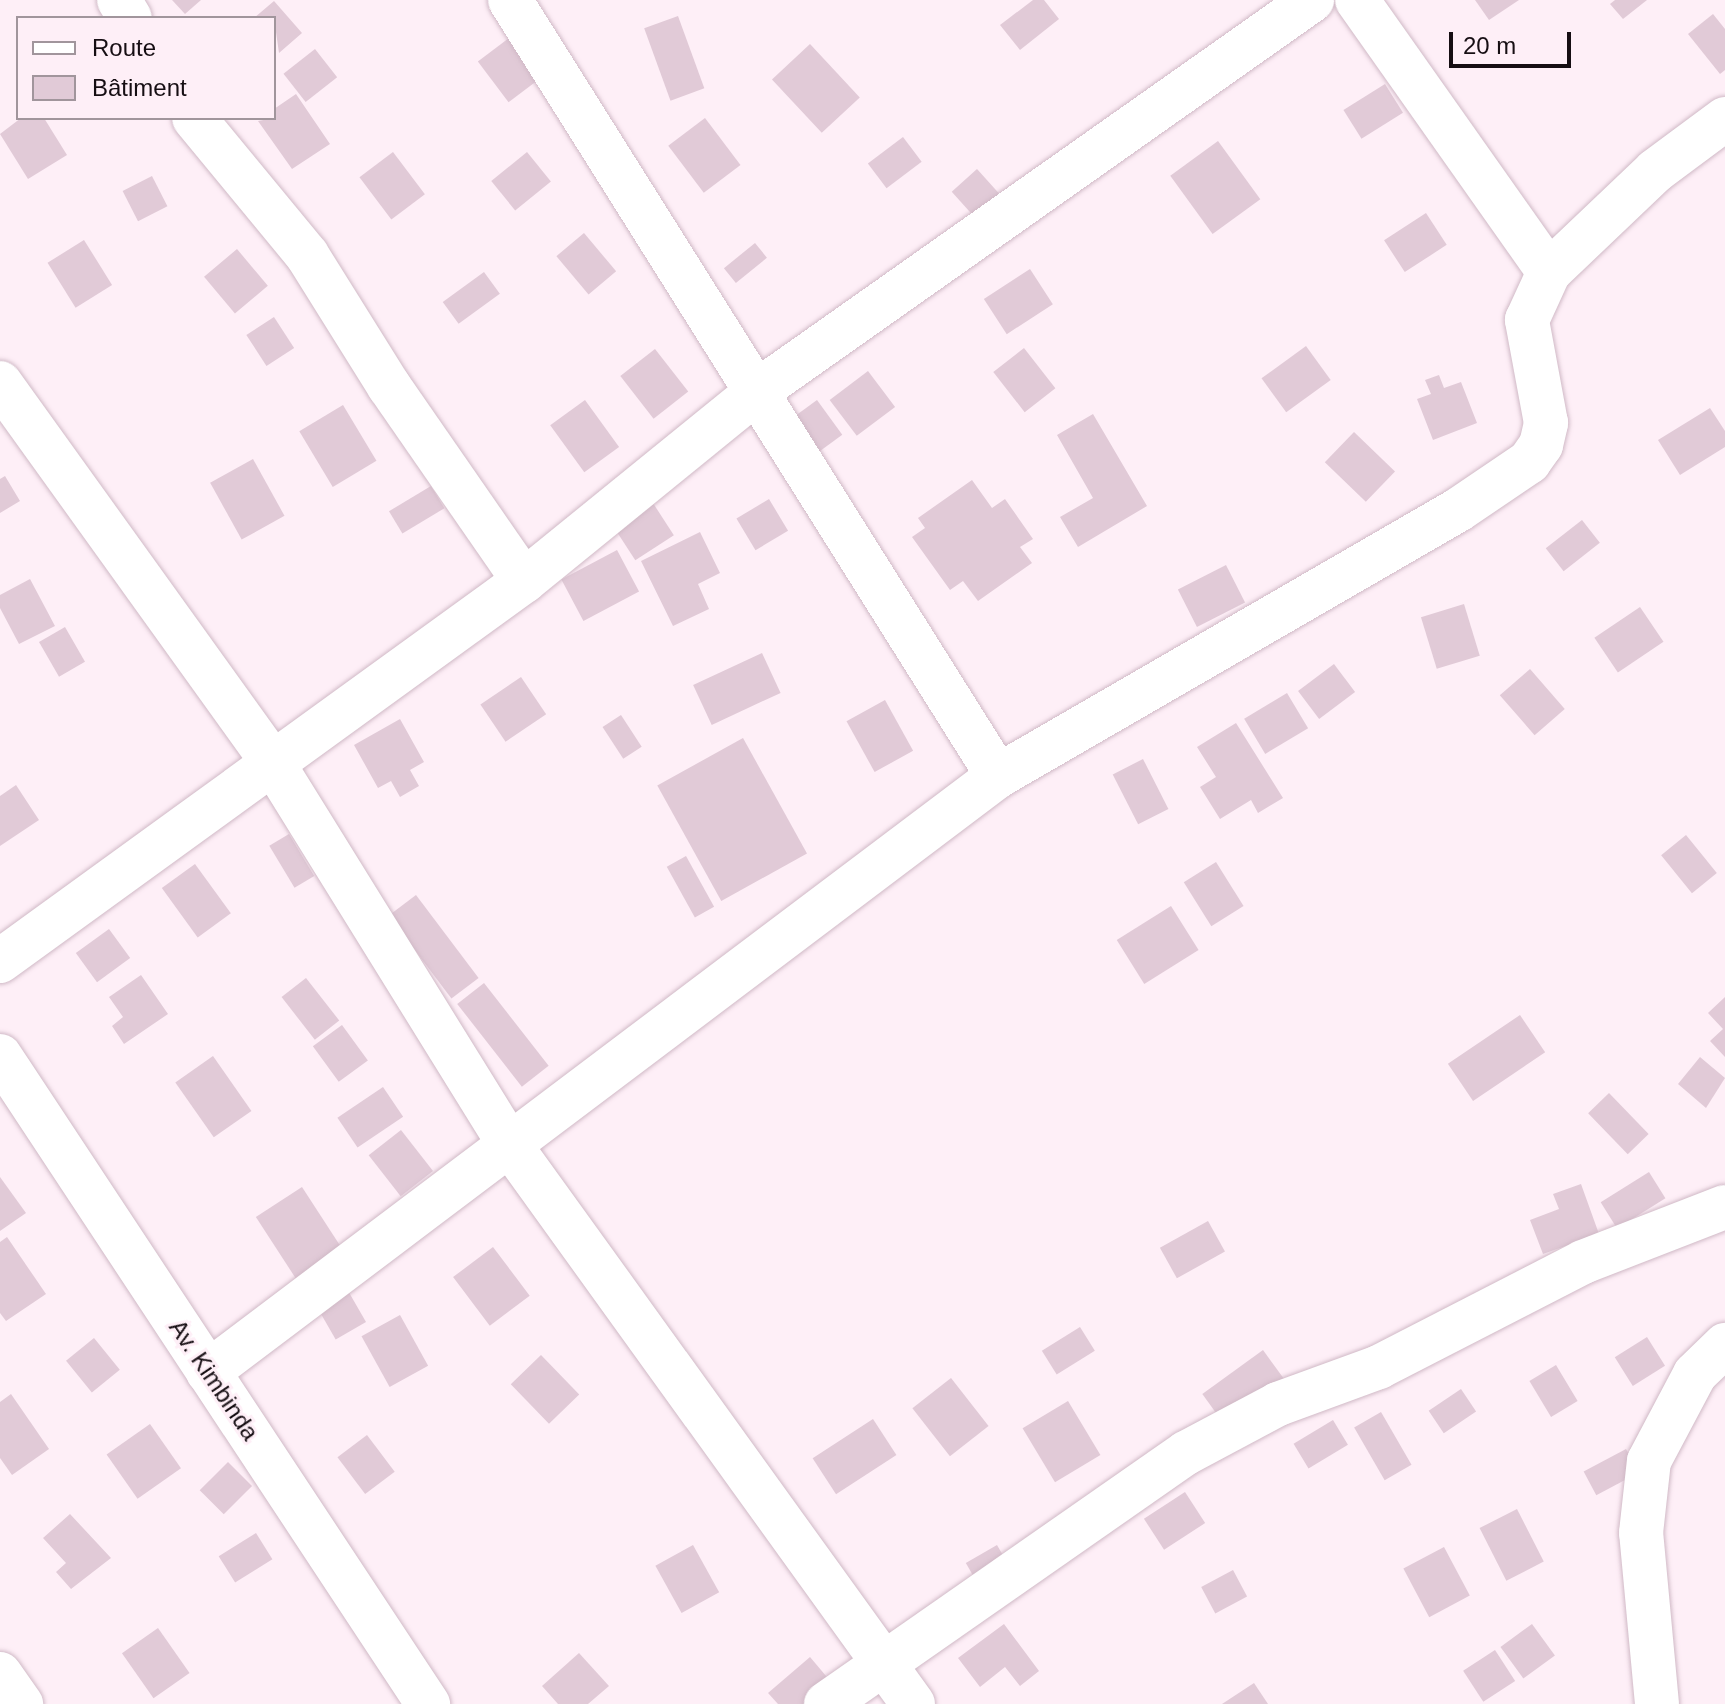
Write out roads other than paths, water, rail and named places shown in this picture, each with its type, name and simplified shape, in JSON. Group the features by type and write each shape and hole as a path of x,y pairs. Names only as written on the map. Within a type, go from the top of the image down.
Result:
{"street":[{"path":"510,0 759,390 998,776"},
{"path":"0,961 271,760 524,581 759,390 1312,0"},
{"path":"1357,0 1549,272"},
{"path":"208,1372 998,776 1458,510 1529,462 1541,445 1546,423 1527,320 1549,272 1655,171 1725,119"},
{"path":"196,120 307,255 389,386 524,581"},
{"path":"0,383 271,760 510,1145 881,1665 913,1704"},
{"name":"Av. Kimbinda","path":"0,1056 428,1704"},
{"path":"826,1704 1199,1446 1278,1404 1379,1367 1583,1262 1725,1207"},
{"path":"1657,1704 1641,1533 1649,1461 1695,1374 1725,1345"},
{"path":"0,1674 21,1704"}]}
